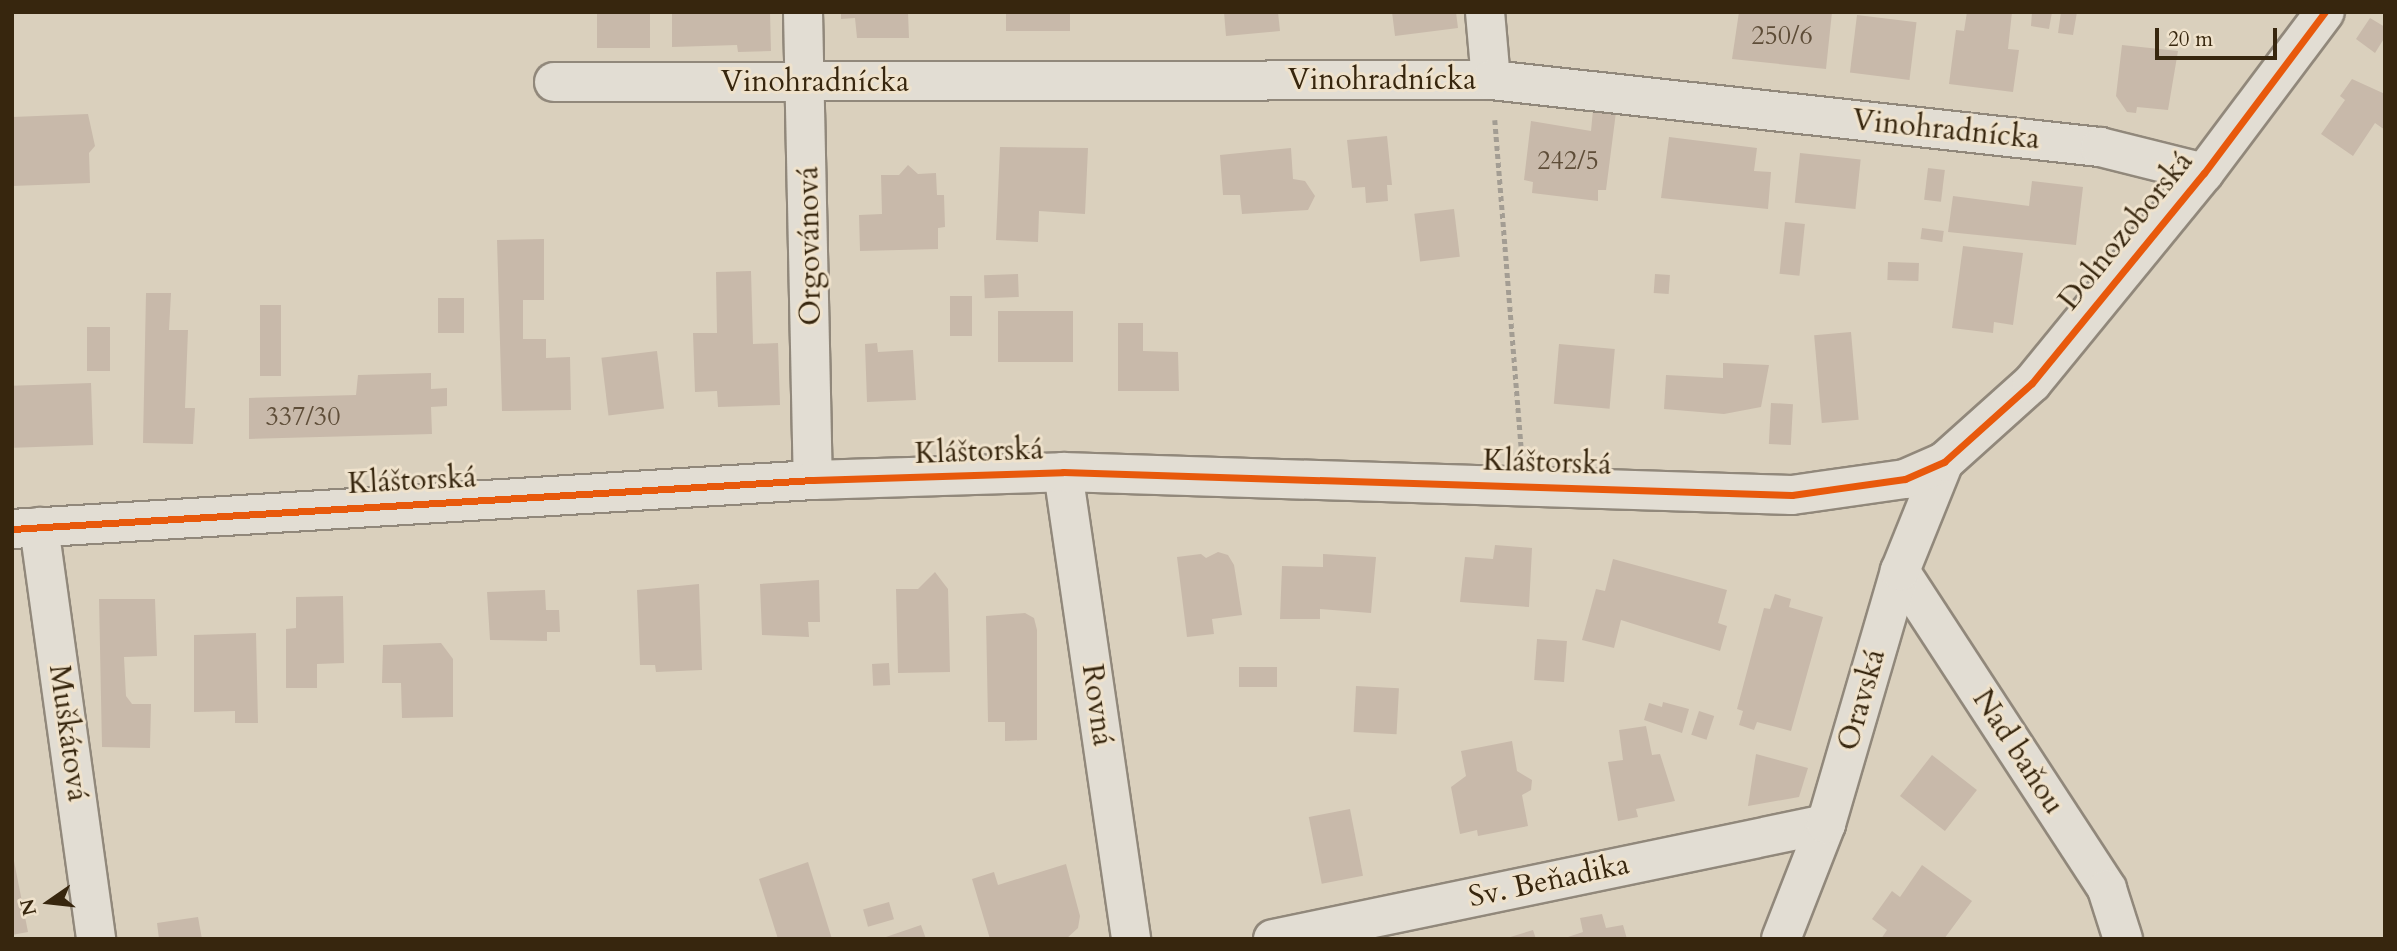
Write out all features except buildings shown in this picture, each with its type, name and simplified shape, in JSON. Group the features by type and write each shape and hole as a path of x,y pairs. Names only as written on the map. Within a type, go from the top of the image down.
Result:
{"street":[{"name":"Orgovánová","path":"803,12 807,82 813,480"},
{"path":"1485,12 1491,80"},
{"name":"Dolnozoborská","path":"1944,462 2032,383 2204,173 2325,12"},
{"name":"Vinohradnícka","path":"554,82 1491,80 2100,148 2204,173"},
{"name":"Kláštorská","path":"26,528 813,480 1063,472 1792,495 1905,479 1944,462"},
{"name":"Oravská","path":"1781,939 1826,824 1900,571 1944,462"},
{"name":"Rovná","path":"1063,472 1131,939"},
{"name":"Muškátová","path":"26,528 96,939"},
{"name":"Nad baňou","path":"1900,571 2107,889 2123,939"},
{"name":"Sv. Beňadika","path":"1273,939 1826,824"}],"path":[{"path":"1491,80 1524,485"}],"cycle path":[{"path":"12,529 813,480 1063,472 1792,495 1905,479 1944,462 2032,383 2204,173 2325,12"}]}
